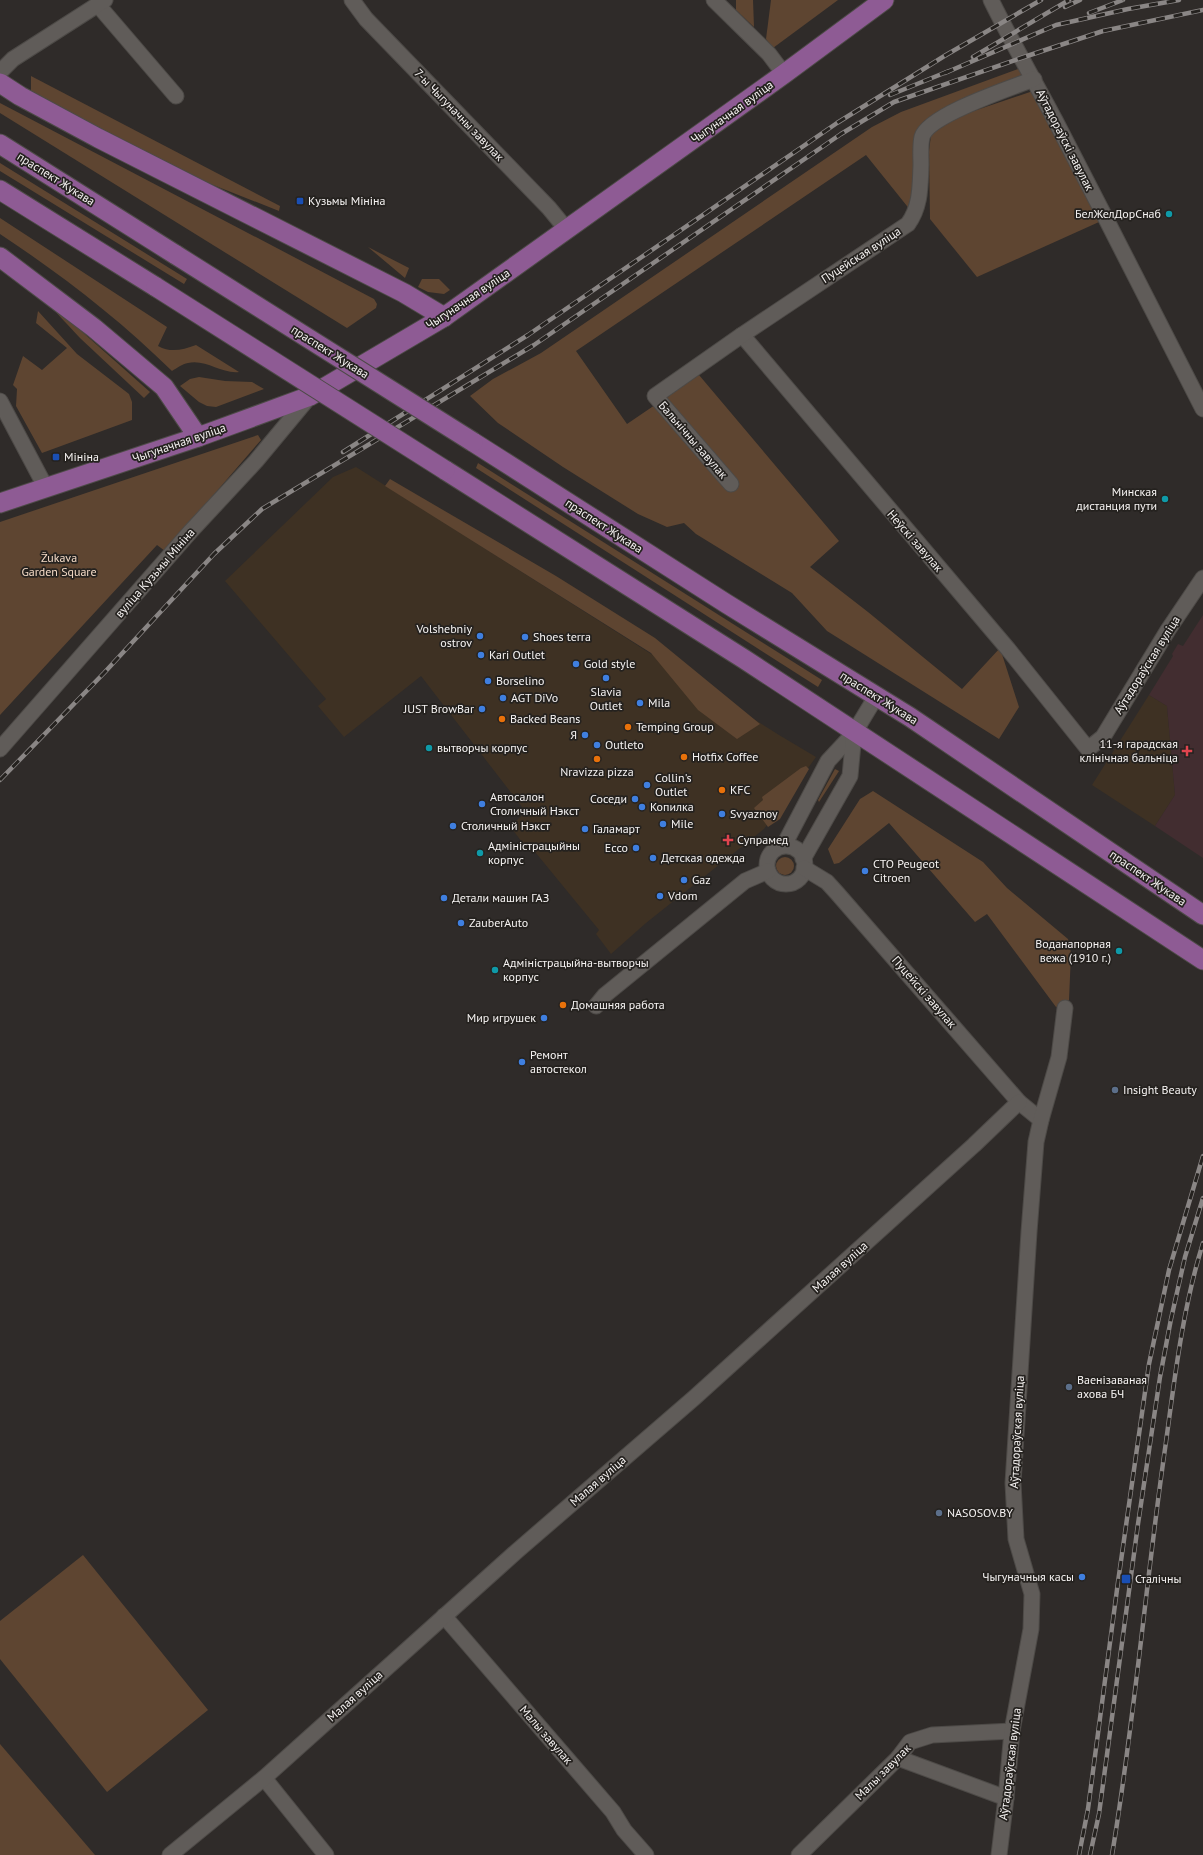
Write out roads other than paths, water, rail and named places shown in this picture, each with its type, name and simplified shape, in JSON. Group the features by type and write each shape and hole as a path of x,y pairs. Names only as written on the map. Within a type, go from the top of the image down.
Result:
{"main road":[{"name":"Чыгуначная вуліца","path":"0,503 198,437 310,396 444,317 784,74 884,0"},
{"path":"0,83 20,96 98,138 404,293 444,317"},
{"name":"праспект Жукава","path":"0,144 727,604 876,695 1203,915"},
{"path":"0,190 643,594 854,733 1094,887 1203,960"},
{"path":"0,257 94,328 164,387 198,437"}],"street":[{"name":"7-ы Чыгуначны завулак","path":"352,0 366,19 549,208 567,230"},
{"path":"714,0 769,54 784,74"},
{"name":"Аўтадораўскі завулак","path":"991,0 1008,36 1034,79 1203,409"},
{"path":"0,72 13,59 102,2 176,96"},
{"name":"Пуцейская вуліца","path":"655,396 742,335 908,224 915,214 919,200 922,137 930,125 948,114 1034,79"},
{"name":"Неўскі завулак","path":"742,335 1008,649 1088,749"},
{"name":"вуліца Кузьмы Мініна","path":"0,750 191,531 256,461 310,396"},
{"name":"Бальнічны завулак","path":"655,396 731,484"},
{"path":"0,401 46,488"},
{"name":"Аўтадораўская вуліца","path":"1088,749 1103,737 1168,630 1203,578"},
{"path":"854,733 850,776 804,864 800,877 787,883 778,882 768,872 769,857 776,849 784,845 828,761 854,733 876,695"},
{"path":"784,845 796,849 804,864"},
{"name":"Пуцейскі завулак","path":"804,864 827,882 1020,1102 1041,1120"},
{"path":"596,1006 605,994 745,881 768,872"},
{"name":"Аўтадораўская вуліца","path":"999,1855 1012,1731 1031,1629 1032,1594 1016,1539 1013,1483 1036,1142 1060,1057 1065,1008"},
{"name":"Малая вуліца","path":"170,1855 264,1778 444,1616 694,1398 914,1200 1020,1102"},
{"name":"Малы завулак","path":"444,1616 613,1812 624,1830 646,1855"},
{"name":"Малы завулак","path":"799,1855 898,1758 910,1742 932,1735 1012,1731"},
{"path":"898,1758 1006,1798"},
{"path":"264,1778 326,1855"}],"railway":[{"path":"343,452 528,335 837,123 946,55 1041,0"},
{"path":"973,57 1069,0"},
{"path":"1065,7 1080,0"},
{"path":"1089,13 1123,0"},
{"path":"945,73 1056,25 1128,9 1179,0"},
{"path":"0,780 104,673 214,554 262,509 534,345 841,134 894,102 1021,58 1103,31 1203,10"},
{"path":"890,95 949,71"},
{"path":"1079,1855 1088,1809 1149,1364 1169,1270 1203,1156"},
{"path":"1090,1855 1099,1814 1138,1524 1160,1377 1185,1257 1203,1198"},
{"path":"1112,1855 1127,1752 1176,1366 1190,1292 1203,1243"}],"place":[{"name":"Кузьмы Мініна","path":"300,201"},
{"name":"БелЖелДорСнаб","path":"1169,214"},
{"name":"Мініна","path":"56,457"},
{"name":"Минская дистанция пути","path":"1165,499"},
{"name":"Volshebniy ostrov","path":"480,636"},
{"name":"Shoes terra","path":"525,637"},
{"name":"Kari Outlet","path":"481,655"},
{"name":"Gold style","path":"576,664"},
{"name":"Slavia Outlet","path":"606,678"},
{"name":"Borselino","path":"488,681"},
{"name":"AGT DiVo","path":"503,698"},
{"name":"Mila","path":"640,703"},
{"name":"JUST BrowBar","path":"482,709"},
{"name":"Backed Beans","path":"502,719"},
{"name":"Temping Group","path":"628,727"},
{"name":"Я","path":"585,735"},
{"name":"Outleto","path":"597,745"},
{"name":"вытворчы корпус","path":"429,748"},
{"name":"11-я гарадская клінічная бальніца","path":"1187,751"},
{"name":"Hotfix Coffee","path":"684,757"},
{"name":"Nravizza pizza","path":"597,759"},
{"name":"Collin's Outlet","path":"647,785"},
{"name":"KFC","path":"722,790"},
{"name":"Соседи","path":"635,799"},
{"name":"Автосалон Столичный Нэкст","path":"482,804"},
{"name":"Копилка","path":"642,807"},
{"name":"Svyaznoy","path":"722,814"},
{"name":"Mile","path":"663,824"},
{"name":"Столичный Нэкст","path":"453,826"},
{"name":"Галамарт","path":"585,829"},
{"name":"Супрамед","path":"728,840"},
{"name":"Ecco","path":"636,848"},
{"name":"Адміністрацыйны корпус","path":"480,853"},
{"name":"Детская одежда","path":"653,858"},
{"name":"СТО Peugeot Citroen","path":"865,871"},
{"name":"Gaz","path":"684,880"},
{"name":"Vdom","path":"660,896"},
{"name":"Детали машин ГАЗ","path":"444,898"},
{"name":"ZauberAuto","path":"461,923"},
{"name":"Воданапорная вежа (1910 г.)","path":"1119,951"},
{"name":"Адміністрацыйна-вытворчы корпус","path":"495,970"},
{"name":"Домашняя работа","path":"563,1005"},
{"name":"Мир игрушек","path":"544,1018"},
{"name":"Ремонт автостекол","path":"522,1062"},
{"name":"Insight Beauty","path":"1115,1090"},
{"name":"Ваенізаваная ахова БЧ","path":"1069,1387"},
{"name":"NASOSOV.BY","path":"939,1513"},
{"name":"Чыгуначныя касы","path":"1082,1577"},
{"name":"Сталічны","path":"1126,1579"}],"park label":[{"name":"Žukava Garden Square","path":"59,565"}]}
